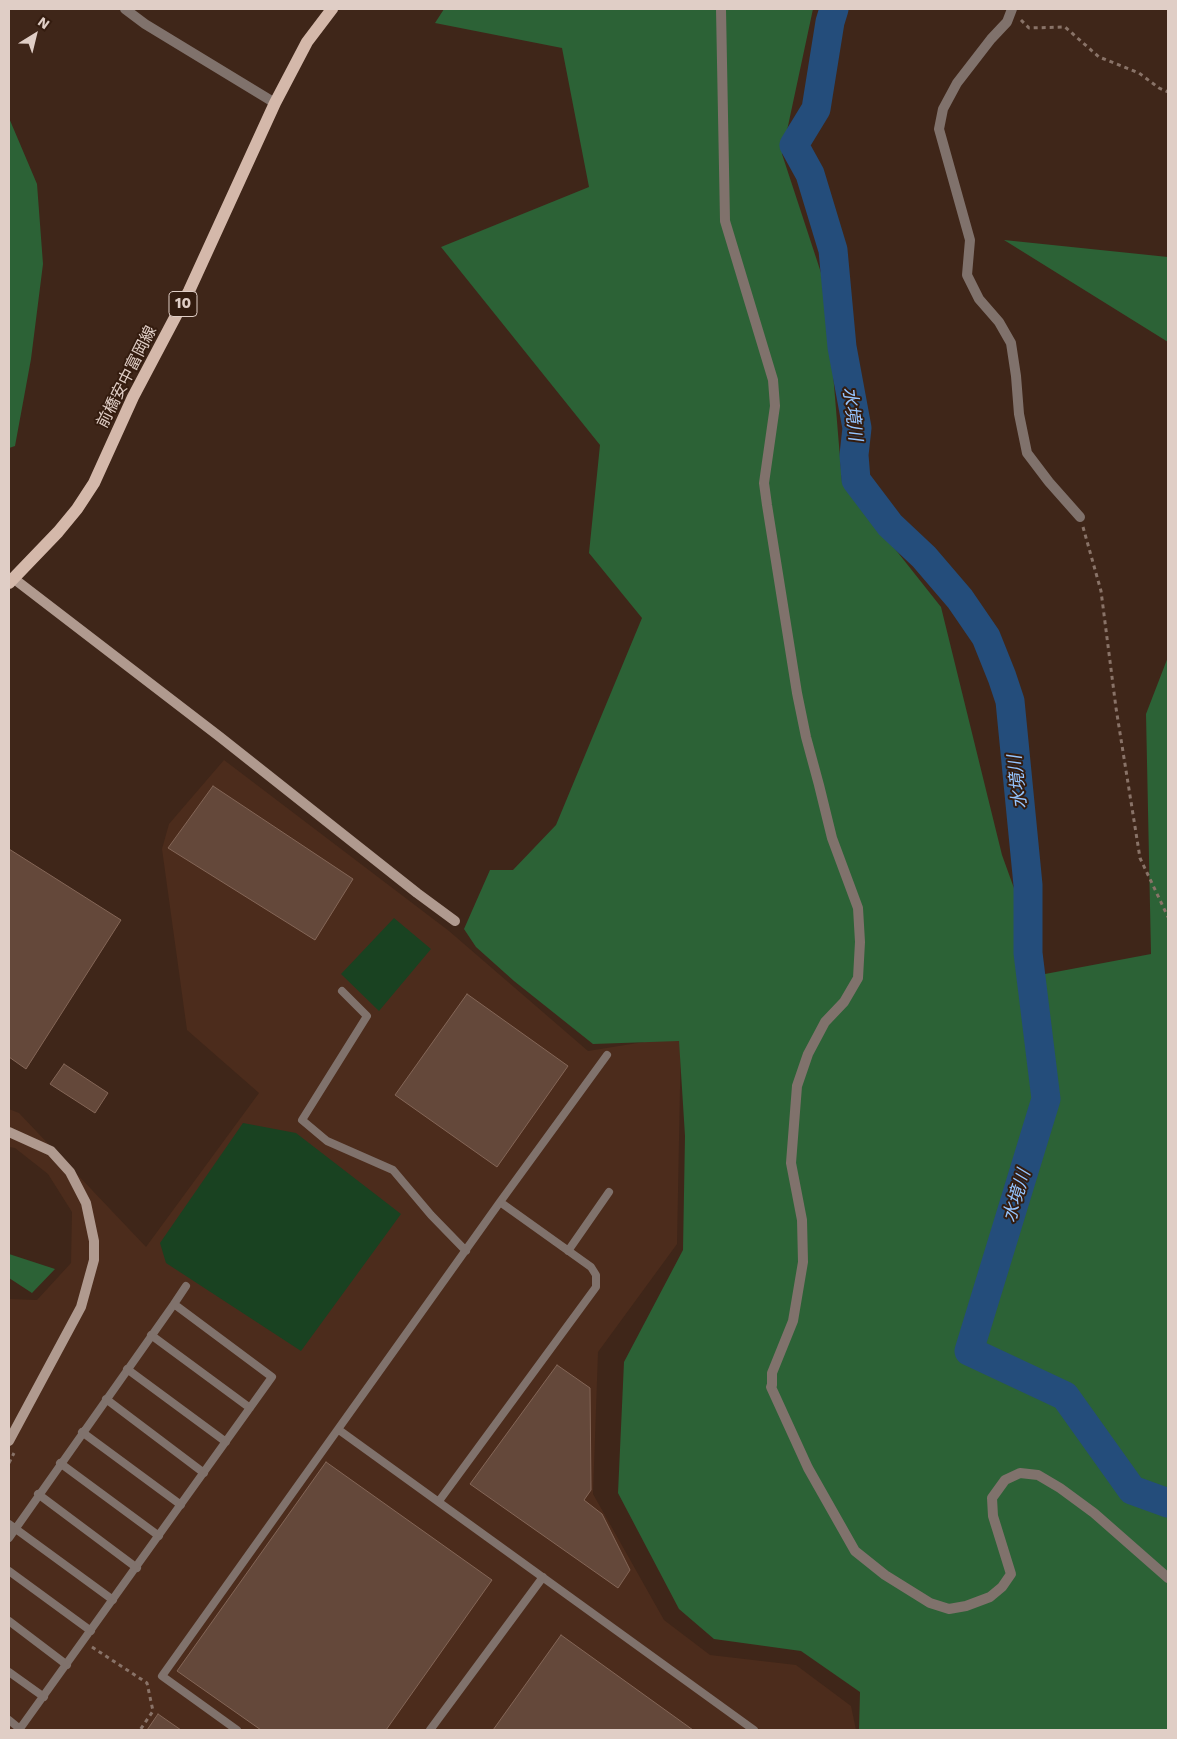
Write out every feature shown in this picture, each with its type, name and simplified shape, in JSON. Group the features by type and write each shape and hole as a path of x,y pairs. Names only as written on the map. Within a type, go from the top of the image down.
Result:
{"main road":[{"name":"前橋安中富岡線","path":"11,580 58,532 77,509 94,483 133,397 189,291 275,103 307,42 332,9"}],"street":[{"path":"125,9 144,24 275,103"},
{"path":"721,9 725,221 773,380 775,406 764,483 767,505 796,693 832,838 858,908 860,942 858,978 844,1002 825,1022 808,1054 797,1086 791,1163 802,1220 803,1262 793,1321 772,1373 771,1387 808,1468 855,1551 885,1575 930,1603 949,1609 966,1606 990,1597 1002,1587 1011,1574 994,1516 992,1498 1005,1480 1020,1473 1038,1475 1060,1488 1094,1513 1168,1578"},
{"path":"1012,10 1007,22 991,39 957,83 943,109 939,128 970,240 966,276 979,299 999,322 1012,343 1019,414 1027,453 1049,482 1080,517"},
{"path":"11,580 220,737 455,921"},
{"path":"9,1132 51,1151 70,1172 86,1203 94,1241 94,1260 81,1307 13,1444"}],"lane":[{"path":"342,991 367,1016 302,1120 327,1141 393,1170 431,1215 466,1251"},
{"path":"237,1730 162,1676 607,1055"},
{"path":"568,1250 609,1192"},
{"path":"439,1501 596,1286 596,1275 592,1267 500,1202"},
{"path":"9,1538 12,1526 38,1494 186,1286"},
{"path":"9,1720 20,1730 272,1377 174,1304"},
{"path":"151,1336 250,1408"},
{"path":"128,1368 226,1442"},
{"path":"106,1399 204,1473"},
{"path":"339,1430 754,1730"},
{"path":"82,1432 181,1505"},
{"path":"60,1463 159,1536"},
{"path":"38,1494 137,1568"},
{"path":"12,1526 113,1600"},
{"path":"9,1571 91,1631"},
{"path":"430,1730 543,1577"},
{"path":"9,1621 67,1665"},
{"path":"9,1672 44,1697"}],"path":[{"path":"1012,10 1029,28 1066,26 1099,56 1139,73 1159,88 1168,92"},
{"path":"1080,517 1100,591 1116,708 1140,858 1168,917"},
{"path":"9,1463 13,1444"},
{"path":"92,1648 147,1683 153,1711 140,1730"}],"shaded area":[{"path":"224,760 449,931 588,1051 681,1036 677,1244 598,1352 593,1494 664,1620 710,1655 796,1665 851,1706 856,1730 9,1730 9,1299 37,1300 71,1263 72,1212 48,1174 15,1148 9,1147 9,1109 19,1113 146,1247 259,1093 187,1030 162,849 169,824"}],"green space":[{"path":"444,9 813,9 782,154 826,288 842,482 941,607 1002,855 1045,974 1151,954 1146,714 1168,657 1168,1730 859,1730 860,1692 801,1651 714,1639 679,1609 618,1493 624,1362 683,1250 685,1136 679,1041 593,1044 514,981 476,947 464,929 490,870 513,870 556,825 642,618 589,553 600,445 441,247 589,187 562,48 435,23"},
{"path":"9,118 37,184 43,264 31,359 15,446 9,448"},
{"path":"1004,240 1168,257 1168,342"},
{"path":"394,918 431,949 379,1011 341,974"},
{"path":"243,1123 296,1133 401,1214 301,1351 166,1263 160,1243"},
{"path":"9,1254 55,1269 32,1293 9,1278"}],"building":[{"path":"213,786 353,879 315,940 168,848"},
{"path":"9,849 121,920 26,1069 9,1057"},
{"path":"467,994 568,1066 497,1167 395,1095"},
{"path":"64,1064 108,1093 95,1113 50,1084"},
{"path":"557,1365 590,1388 591,1490 584,1500 602,1514 630,1570 618,1588 470,1484"},
{"path":"326,1462 492,1580 386,1730 261,1730 177,1671"},
{"path":"561,1635 693,1730 493,1730"},
{"path":"158,1714 181,1730 147,1730"}],"waterway":[{"name":"水境川","path":"834,9 830,22 816,109 794,145 810,174 833,250 842,347 857,428 854,455 856,480 890,525 924,557 960,599 986,637 1010,701 1028,885 1028,953 1046,1099 969,1351 1065,1396 1132,1490 1168,1503"}]}
